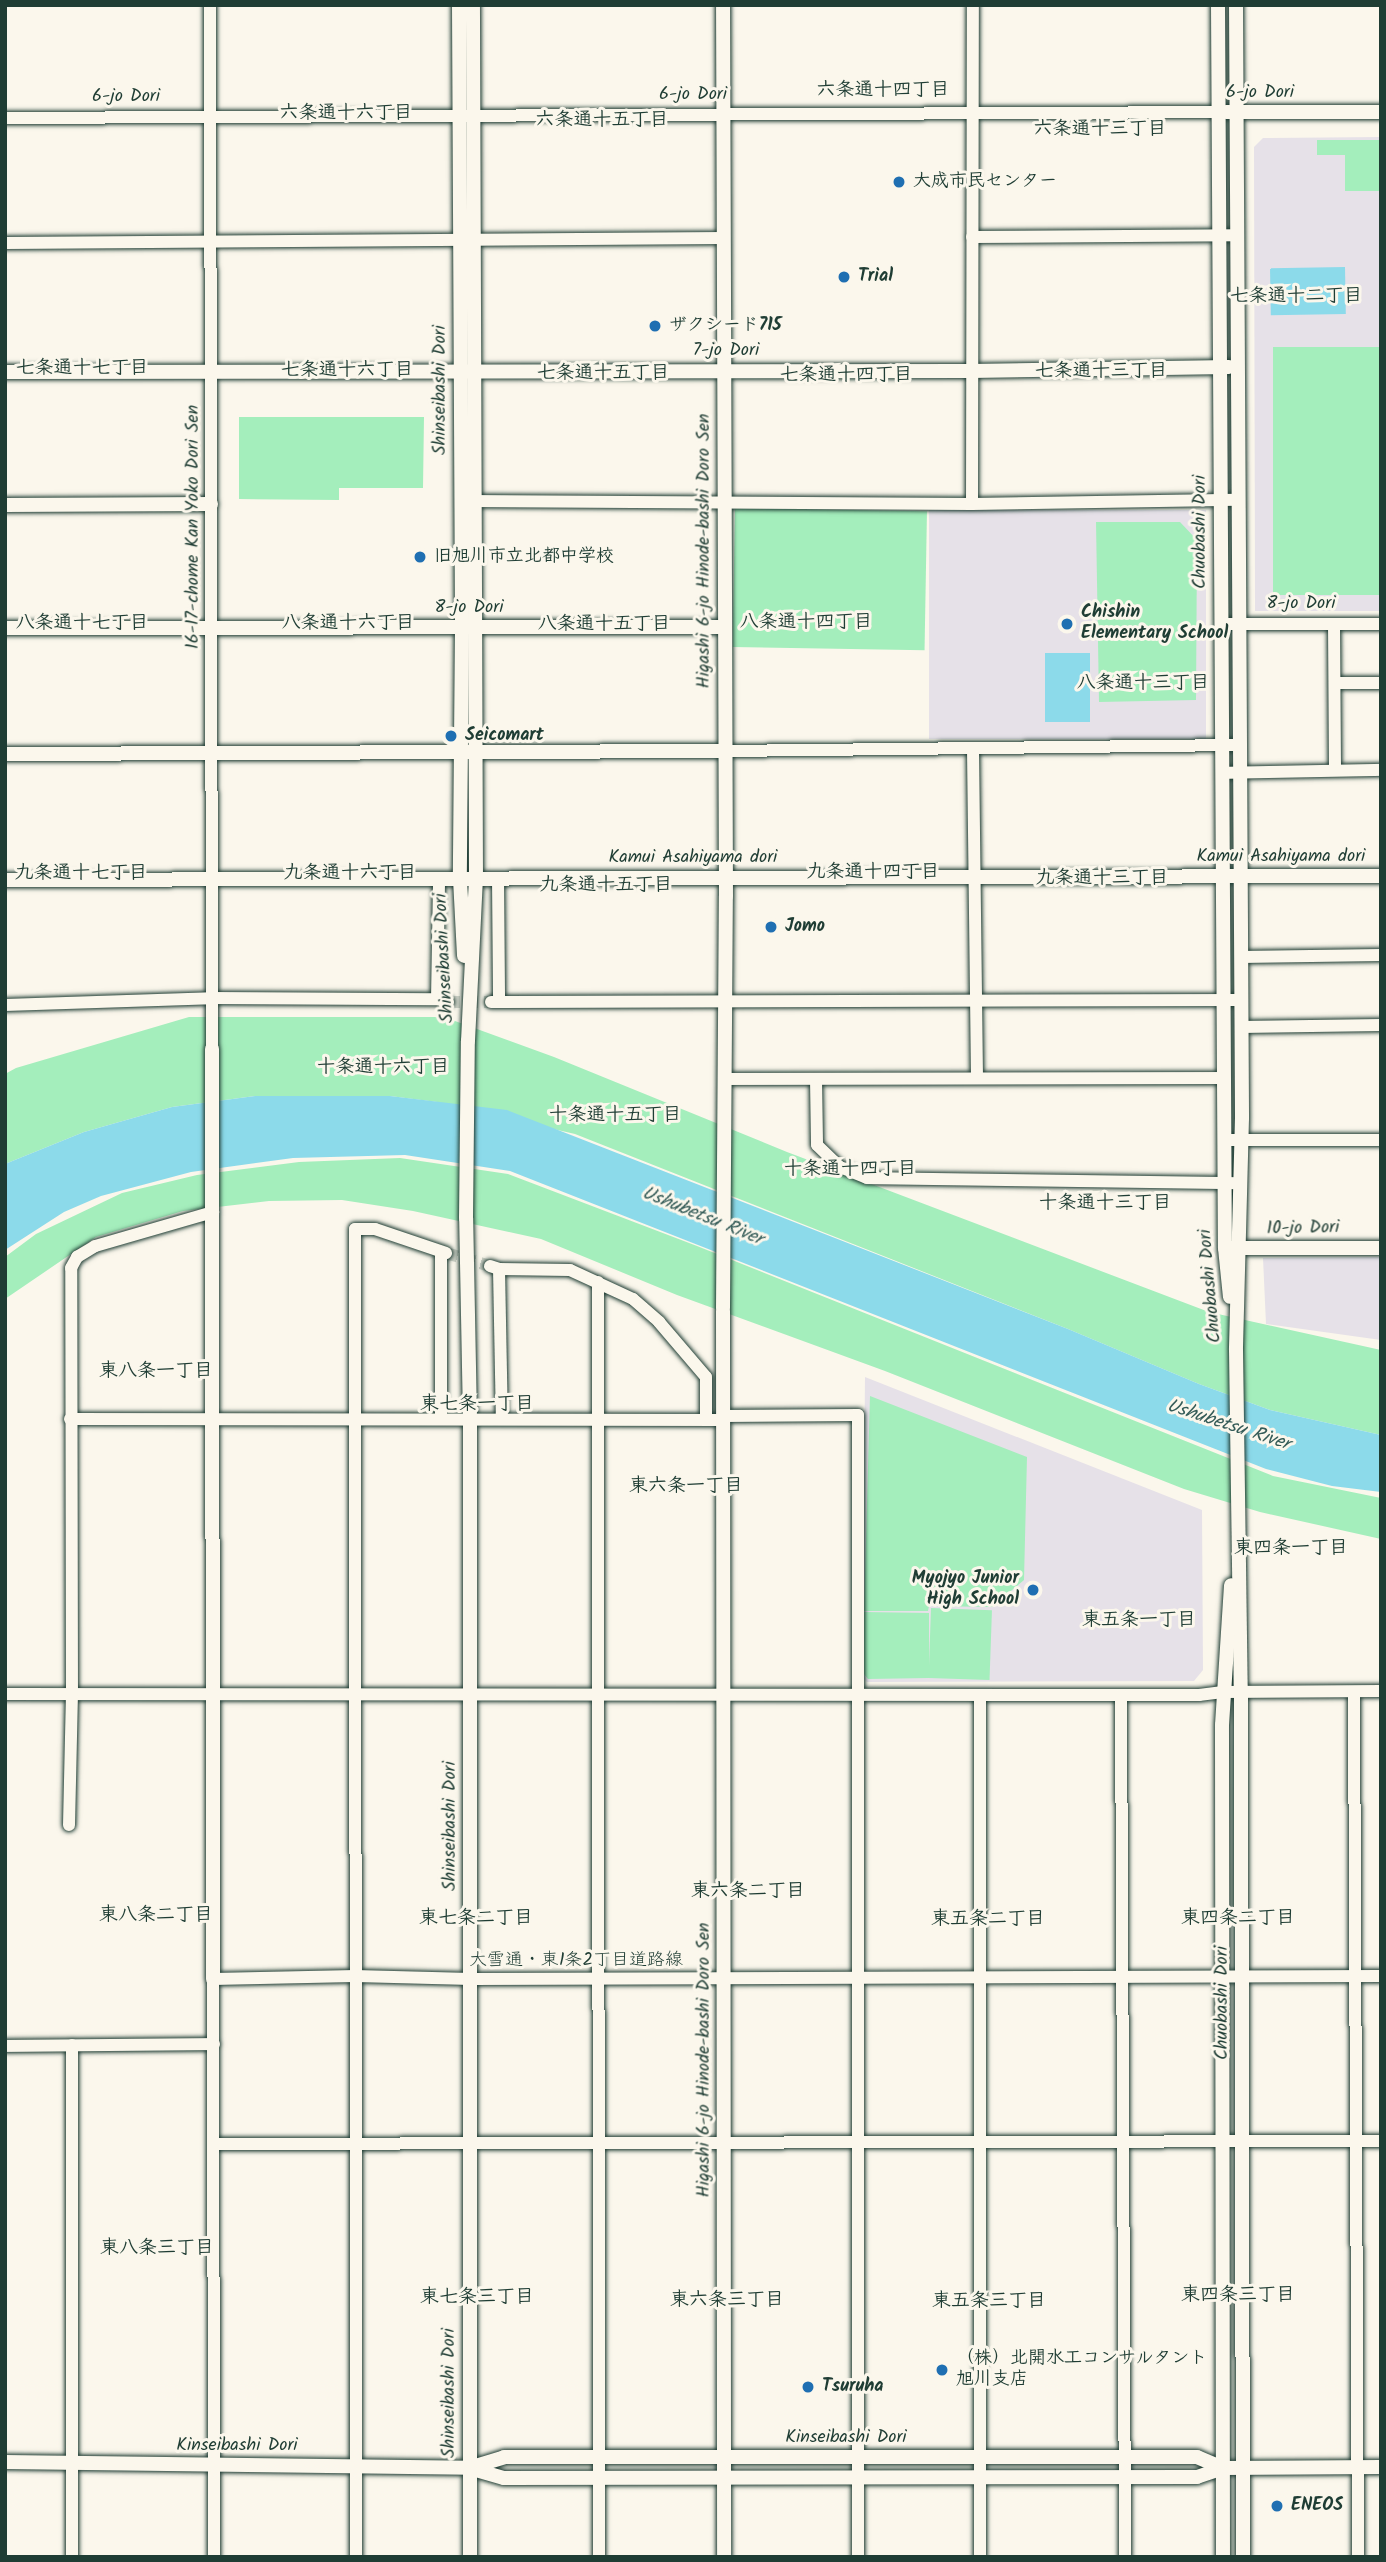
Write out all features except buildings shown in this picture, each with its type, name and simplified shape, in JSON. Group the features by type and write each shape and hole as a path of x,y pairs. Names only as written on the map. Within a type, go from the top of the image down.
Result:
{"street":[{"name":"16-17-chome Kan Yoko Dori Sen","path":"210,5 212,1049"},
{"name":"Shinseibashi Dori","path":"459,5 466,114 469,628 468,752 460,878 468,1041"},
{"name":"Shinseibashi Dori","path":"466,114 473,5"},
{"name":"Higashi 6-jo Hinode-bashi Doro Sen","path":"723,5 726,1001 723,1310 724,2557"},
{"path":"972,504 973,5"},
{"name":"Chuobashi Dori","path":"1218,5 1224,1183 1232,1248 1236,1350 1241,1692 1243,2557"},
{"name":"Chuobashi Dori","path":"1232,1248 1241,1183 1236,5"},
{"name":"6-jo Dori","path":"5,118 1381,112"},
{"path":"972,237 1237,235"},
{"path":"5,243 210,244 724,238"},
{"name":"7-jo Dori","path":"5,372 971,371 1237,367"},
{"path":"468,501 972,504 1238,500"},
{"path":"5,505 211,504"},
{"name":"8-jo Dori","path":"1221,624 1381,624"},
{"path":"1334,624 1335,770"},
{"name":"8-jo Dori","path":"5,628 723,626"},
{"path":"1335,683 1381,683"},
{"path":"5,754 973,750 1240,745"},
{"path":"973,750 976,1078"},
{"name":"Shinseibashi Dori","path":"468,752 476,878 468,1041 466,1220 470,1419 470,2557"},
{"path":"1222,773 1381,770"},
{"name":"Kamui Asahiyama dori","path":"5,880 1381,876"},
{"path":"5,1005 211,998 443,1001 439,878"},
{"path":"498,878 495,1002 1241,1000"},
{"path":"1241,957 1381,955"},
{"path":"1241,1027 1381,1025"},
{"path":"212,1049 214,2557"},
{"path":"726,1079 1223,1078"},
{"path":"816,1079 817,1145 840,1167 867,1178 1241,1183"},
{"path":"1224,1140 1381,1140"},
{"path":"69,1825 72,1694 69,1278 73,1262 85,1251 112,1239 213,1212"},
{"path":"356,2557 353,1419 355,1229 374,1229 444,1253 442,1419"},
{"name":"10-jo Dori","path":"1232,1248 1381,1248"},
{"path":"502,1419 494,1267 570,1270 634,1299 659,1322 706,1377 706,1420"},
{"path":"598,1282 599,2557"},
{"path":"70,1419 706,1420 858,1415 858,2557"},
{"name":"Chuobashi Dori","path":"1223,2557 1223,1692 1238,1500"},
{"path":"5,1694 598,1692 723,1695 1121,1695 1381,1691"},
{"path":"1354,1692 1358,2557"},
{"path":"980,1695 981,2557"},
{"path":"1121,1695 1125,2557"},
{"name":"大雪通・東1条2丁目道路線","path":"213,1979 355,1976 471,1979 1381,1976"},
{"path":"5,2046 214,2044"},
{"path":"72,2045 72,2557"},
{"path":"214,2144 1381,2141"},
{"name":"Kinseibashi Dori","path":"469,2468 504,2457 1197,2457 1223,2468"},
{"name":"Kinseibashi Dori","path":"5,2462 469,2468 505,2478 1197,2477 1223,2468 1381,2467"}],"shaded area":[{"path":"1381,137 1381,611 1255,611 1254,147 1263,138"},
{"name":"Chishin Elementary School","path":"929,510 1206,510 1206,739 929,739"},
{"path":"1381,1257 1381,1340 1266,1324 1263,1258"},
{"name":"Myojyo Junior High School","path":"865,1377 1202,1510 1203,1670 1194,1681 867,1682 862,1677"}],"green space":[{"path":"1317,140 1381,140 1381,191 1345,191 1345,155 1317,155"},
{"path":"1273,347 1381,347 1381,595 1273,595"},
{"path":"239,417 424,417 423,488 339,488 339,500 239,499"},
{"path":"735,508 927,511 925,650 733,647"},
{"path":"1096,522 1180,522 1197,540 1196,700 1099,702"},
{"path":"189,1017 444,1017 554,1057 787,1152 1209,1312 1381,1350 1381,1435 1270,1410 1199,1384 1068,1329 575,1134 437,1102 390,1096 255,1096 172,1107 84,1132 5,1164 5,1074 16,1068"},
{"path":"400,1158 508,1174 697,1246 1273,1476 1381,1498 1381,1539 1260,1512 1184,1489 885,1371 677,1295 541,1239 413,1211 342,1200 269,1201 183,1211 96,1237 5,1299 5,1257 36,1234 122,1193 197,1175 299,1162"},
{"path":"870,1396 1027,1457 1024,1580 992,1607 929,1606 928,1611 864,1611"},
{"path":"931,1608 992,1610 990,1680 929,1678"},
{"path":"864,1612 929,1613 929,1678 868,1679 864,1674"}],"water":[{"path":"1345,267 1346,314 1271,315 1270,268"},
{"path":"1045,653 1090,653 1090,722 1045,722"},
{"name":"Ushubetsu River","path":"255,1096 390,1096 507,1110 1068,1329 1199,1384 1270,1410 1381,1435 1381,1492 1332,1486 1266,1469 510,1171 405,1155 293,1158 191,1172 101,1196 64,1212 5,1250 5,1164 84,1132 172,1107"}],"tunnel":[{"path":"448,1002 491,1002"},
{"path":"446,1253 490,1266"}],"place":[{"name":"大成市民センター","path":"899,182"},
{"name":"Trial","path":"844,277"},
{"name":"ザクシード715","path":"655,326"},
{"name":"旧旭川市立北都中学校","path":"420,557"},
{"name":"Chishin Elementary School","path":"1067,624"},
{"name":"Seicomart","path":"451,736"},
{"name":"Jomo","path":"771,927"},
{"name":"Myojyo Junior High School","path":"1033,1590"},
{"name":"（株）北開水工コンサルタント 旭川支店","path":"942,2370"},
{"name":"Tsuruha","path":"808,2387"},
{"name":"ENEOS","path":"1277,2506"}],"district":[{"name":"六条通十四丁目","path":"883,91"},
{"name":"六条通十六丁目","path":"346,114"},
{"name":"六条通十五丁目","path":"602,121"},
{"name":"六条通十三丁目","path":"1100,130"},
{"name":"七条通十二丁目","path":"1296,297"},
{"name":"七条通十七丁目","path":"82,369"},
{"name":"七条通十六丁目","path":"347,371"},
{"name":"七条通十三丁目","path":"1101,372"},
{"name":"七条通十五丁目","path":"603,374"},
{"name":"七条通十四丁目","path":"846,376"},
{"name":"八条通十四丁目","path":"806,623"},
{"name":"八条通十七丁目","path":"82,624"},
{"name":"八条通十六丁目","path":"348,624"},
{"name":"八条通十五丁目","path":"604,625"},
{"name":"八条通十三丁目","path":"1143,684"},
{"name":"九条通十四丁目","path":"873,873"},
{"name":"九条通十七丁目","path":"81,874"},
{"name":"九条通十六丁目","path":"350,874"},
{"name":"九条通十三丁目","path":"1102,879"},
{"name":"九条通十五丁目","path":"606,886"},
{"name":"十条通十六丁目","path":"383,1068"},
{"name":"十条通十五丁目","path":"615,1116"},
{"name":"十条通十四丁目","path":"850,1170"},
{"name":"十条通十三丁目","path":"1105,1204"},
{"name":"東八条一丁目","path":"156,1372"},
{"name":"東七条一丁目","path":"477,1405"},
{"name":"東六条一丁目","path":"686,1487"},
{"name":"東四条一丁目","path":"1291,1549"},
{"name":"東五条一丁目","path":"1139,1621"},
{"name":"東六条二丁目","path":"748,1892"},
{"name":"東八条二丁目","path":"156,1916"},
{"name":"東七条二丁目","path":"476,1919"},
{"name":"東四条二丁目","path":"1238,1919"},
{"name":"東五条二丁目","path":"988,1920"},
{"name":"東八条三丁目","path":"157,2249"},
{"name":"東四条三丁目","path":"1238,2296"},
{"name":"東七条三丁目","path":"477,2298"},
{"name":"東六条三丁目","path":"727,2301"},
{"name":"東五条三丁目","path":"989,2302"}]}
